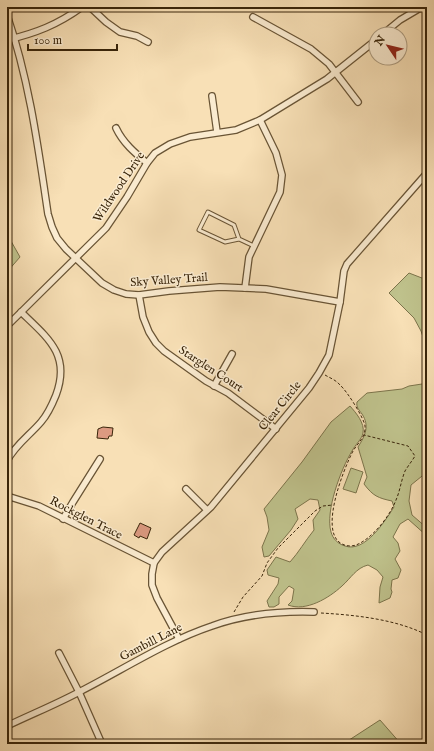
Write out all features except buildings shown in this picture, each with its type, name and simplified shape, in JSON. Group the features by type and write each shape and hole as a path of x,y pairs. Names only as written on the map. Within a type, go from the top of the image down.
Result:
{"street":[{"path":"7,40 46,28 66,19 82,7"},
{"path":"90,7 106,22 120,32 137,36 148,42"},
{"path":"393,26 422,7"},
{"name":"Sky Valley Trail","path":"7,15 15,38 31,104 48,214 52,227 57,238 91,273 114,290 126,294 140,295 169,291 220,288 266,288 340,302"},
{"path":"253,17 311,49 337,72 358,102"},
{"name":"Wildwood Drive","path":"7,326 106,228 155,154 170,144 190,137 236,130 260,120 337,72 368,47"},
{"path":"212,96 217,132"},
{"path":"244,288 250,257 280,192 282,175 280,163 276,153 260,120"},
{"path":"116,128 121,138 147,164"},
{"name":"Clear Circle","path":"154,563 162,552 207,510 276,429 310,386 329,355 340,302 344,271 347,264 427,173"},
{"name":"Starglen Court","path":"140,295 143,316 149,332 156,343 164,351 214,386 228,393 276,429"},
{"path":"7,461 13,451 42,422 51,409 62,371 58,355 52,344 21,312"},
{"path":"214,386 232,354"},
{"path":"63,519 100,459"},
{"path":"186,489 207,510"},
{"name":"Rockglen Trace","path":"7,496 31,503 154,563"},
{"path":"154,563 152,585 157,598 180,639"},
{"name":"Gambill Lane","path":"7,726 80,692 180,639 211,626 233,620 271,613 314,612"},
{"path":"59,653 80,692 102,744"}],"lane":[{"path":"240,239 234,225 208,212 200,230 225,242 240,239 254,246"}],"path":[{"path":"325,374 339,383 346,390 364,425 364,435 353,451 344,471 334,505 332,522 333,534 346,546 352,546 361,542 374,533 396,501 401,481 415,456 408,446 364,435"},
{"path":"233,620 239,602 262,576 267,564 278,548 315,511 324,506 334,505"},
{"path":"314,612 356,616 384,621 414,629 425,634"}],"green space":[{"path":"7,234 20,257 7,272"},
{"path":"409,273 427,280 427,345 414,318 389,293"},
{"path":"427,384 427,472 411,485 409,501 412,515 427,528 427,536 408,519 400,524 393,537 398,543 400,551 395,559 401,570 398,578 392,580 392,592 390,598 379,603 380,587 383,577 377,570 368,565 357,571 337,591 317,603 302,607 288,605 292,601 294,589 289,586 279,597 279,604 274,607 269,607 267,601 278,584 279,578 268,575 267,570 276,557 290,562 314,530 313,520 320,510 318,500 310,499 295,509 298,519 291,530 269,556 264,557 262,547 269,530 264,509 302,462 331,422 350,406 363,426 363,433 343,468 335,490 330,513 331,532 334,539 338,543 345,546 352,547 360,545 367,540 380,527 394,507 392,501 376,496 364,484 367,477 358,447 366,431 366,423 357,407 357,402 367,393 402,389 409,386"},
{"path":"351,468 363,472 356,493 343,489"},
{"path":"380,720 401,744 343,744"}]}
